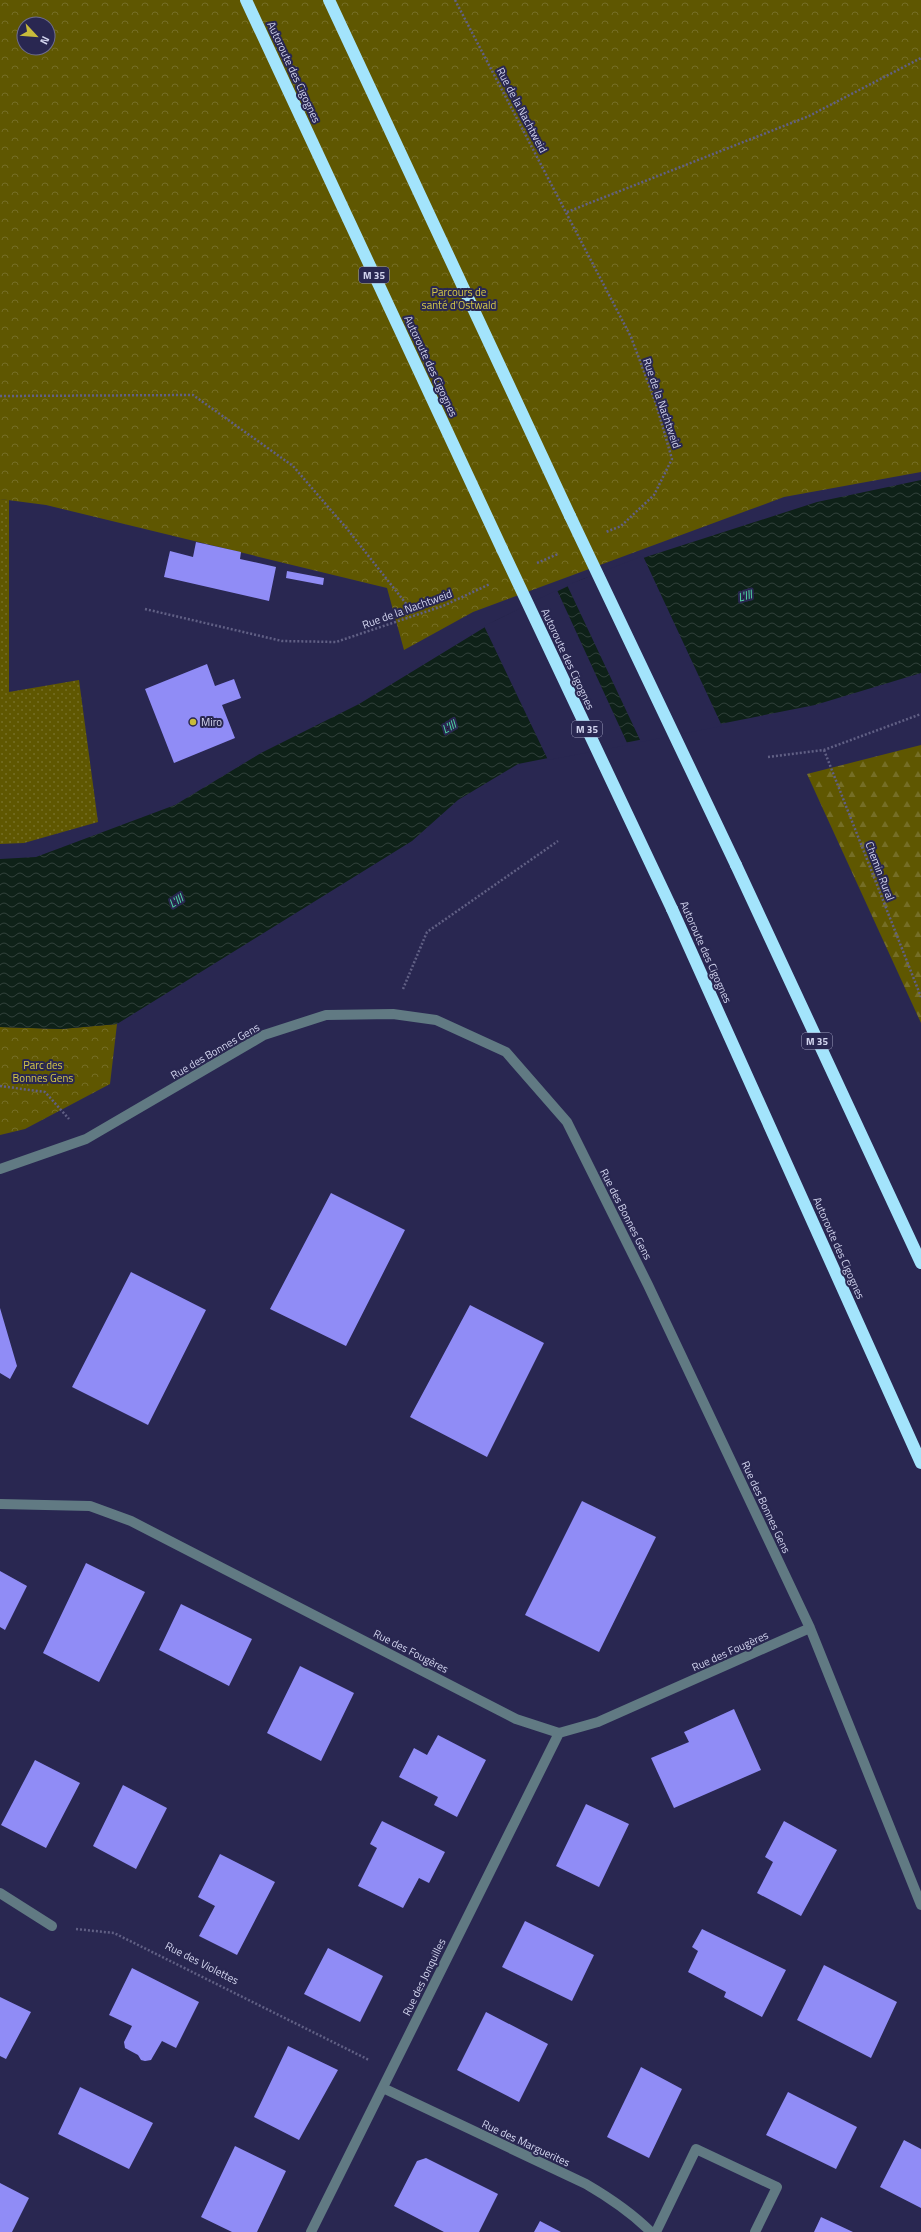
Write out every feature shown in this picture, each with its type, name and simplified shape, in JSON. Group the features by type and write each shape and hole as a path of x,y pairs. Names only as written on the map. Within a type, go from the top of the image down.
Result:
{"highway":[{"name":"Autoroute des Cigognes","path":"246,0 502,550 672,909 921,1462"},
{"name":"M 35","path":"329,0 570,516 736,865 921,1263"}],"street":[{"name":"Rue des Bonnes Gens","path":"0,1169 86,1139 264,1035 326,1016 392,1014 436,1020 506,1052 567,1122 648,1285 810,1628 921,1905"},
{"name":"Rue des Fougères","path":"0,1504 90,1506 130,1521 516,1719 559,1733 598,1722 810,1628"},
{"name":"Rue des Jonquilles","path":"311,2232 559,1733"},
{"path":"0,1893 52,1926"},
{"name":"Rue des Marguerites","path":"383,2088 586,2184 613,2199 651,2232"},
{"path":"656,2232 696,2148 777,2186 755,2232"}],"path":[{"name":"Rue de la Nachtweid","path":"455,0 631,337 656,404 672,459 654,495 621,526 600,535"},
{"path":"567,212 809,116 921,58"},
{"path":"0,396 193,395 294,466 348,530 415,615"},
{"path":"535,564 564,551"},
{"name":"Rue de la Nachtweid","path":"145,609 282,641 336,642 443,606 493,583"},
{"path":"768,757 824,750 921,714"},
{"name":"Chemin Rural","path":"824,750 921,997"},
{"path":"392,1014 427,932 558,841"},
{"path":"0,1086 45,1092 86,1139"},
{"name":"Rue des Violettes","path":"52,1926 114,1932 391,2071"}],"green space":[{"name":"Parcours de santé d'Ostwald","path":"0,0 921,0 921,472 784,497 473,612 404,650 387,588 46,505 0,499"},
{"path":"0,499 9,500 9,692 79,680 98,822 24,843 0,844"},
{"path":"921,745 921,1023 807,774"},
{"name":"Parc des Bonnes Gens","path":"117,1024 110,1084 25,1129 0,1135 0,1027 61,1029"}],"water":[{"name":"L'Ill","path":"921,480 921,673 815,705 518,764 458,800 412,841 117,1024 61,1029 0,1027 0,859 36,857 175,805 261,753 359,704 495,621 583,579 649,556 817,502"}],"pier":[{"path":"643,556 722,726 641,742 567,585"},
{"path":"557,590 628,745 548,760 484,626"}],"building":[{"path":"196,542 241,552 240,559 276,567 269,601 164,577 170,551 193,557"},
{"path":"287,571 324,578 323,585 286,578"},
{"name":"Miro","path":"207,664 215,686 234,679 241,698 222,705 235,738 174,763 145,689"},
{"path":"331,1193 405,1230 346,1346 270,1309"},
{"path":"131,1272 206,1310 148,1425 72,1387"},
{"path":"470,1305 544,1343 487,1457 410,1417"},
{"path":"0,1308 17,1366 10,1379 0,1373"},
{"path":"582,1501 656,1537 599,1652 525,1615"},
{"path":"86,1563 145,1592 99,1682 43,1653"},
{"path":"0,1571 27,1586 5,1630 0,1627"},
{"path":"181,1604 252,1639 229,1686 159,1650"},
{"path":"300,1666 354,1693 321,1761 267,1733"},
{"path":"734,1709 761,1770 674,1808 651,1758 689,1742 684,1732"},
{"path":"438,1735 486,1760 457,1817 434,1805 438,1797 399,1777 414,1748 427,1755"},
{"path":"35,1760 80,1783 46,1848 1,1825"},
{"path":"123,1785 167,1808 136,1869 93,1846"},
{"path":"586,1804 629,1824 599,1887 556,1866"},
{"path":"382,1821 445,1852 429,1883 419,1878 403,1908 358,1886 377,1848 370,1844"},
{"path":"784,1821 837,1850 801,1916 757,1893 773,1862 765,1857"},
{"path":"220,1854 275,1882 237,1955 199,1936 215,1906 198,1897"},
{"path":"525,1921 594,1955 572,2001 502,1967"},
{"path":"702,1929 786,1970 762,2017 724,1997 726,1992 688,1972 698,1951 692,1947"},
{"path":"328,1948 383,1976 360,2022 304,1994"},
{"path":"824,1965 897,2002 871,2058 797,2020"},
{"path":"132,1968 199,2002 176,2048 162,2041 151,2060 141,2060 138,2055 125,2048 124,2042 132,2026 109,2015"},
{"path":"0,1997 31,2012 6,2059 0,2056"},
{"path":"486,2012 548,2044 519,2102 457,2070"},
{"path":"288,2046 338,2070 299,2140 254,2117"},
{"path":"641,2067 682,2089 649,2158 607,2137"},
{"path":"80,2087 153,2123 129,2169 58,2134"},
{"path":"788,2092 857,2127 836,2169 766,2135"},
{"path":"904,2140 921,2149 921,2208 880,2187"},
{"path":"235,2146 286,2171 257,2232 232,2232 201,2217"},
{"path":"426,2158 498,2194 479,2232 444,2232 394,2206 417,2161"},
{"path":"0,2183 29,2198 12,2232 0,2232"},
{"path":"821,2217 853,2232 814,2232"},
{"path":"540,2221 561,2232 534,2232"}],"place":[{"name":"Miro","path":"193,722"}]}
